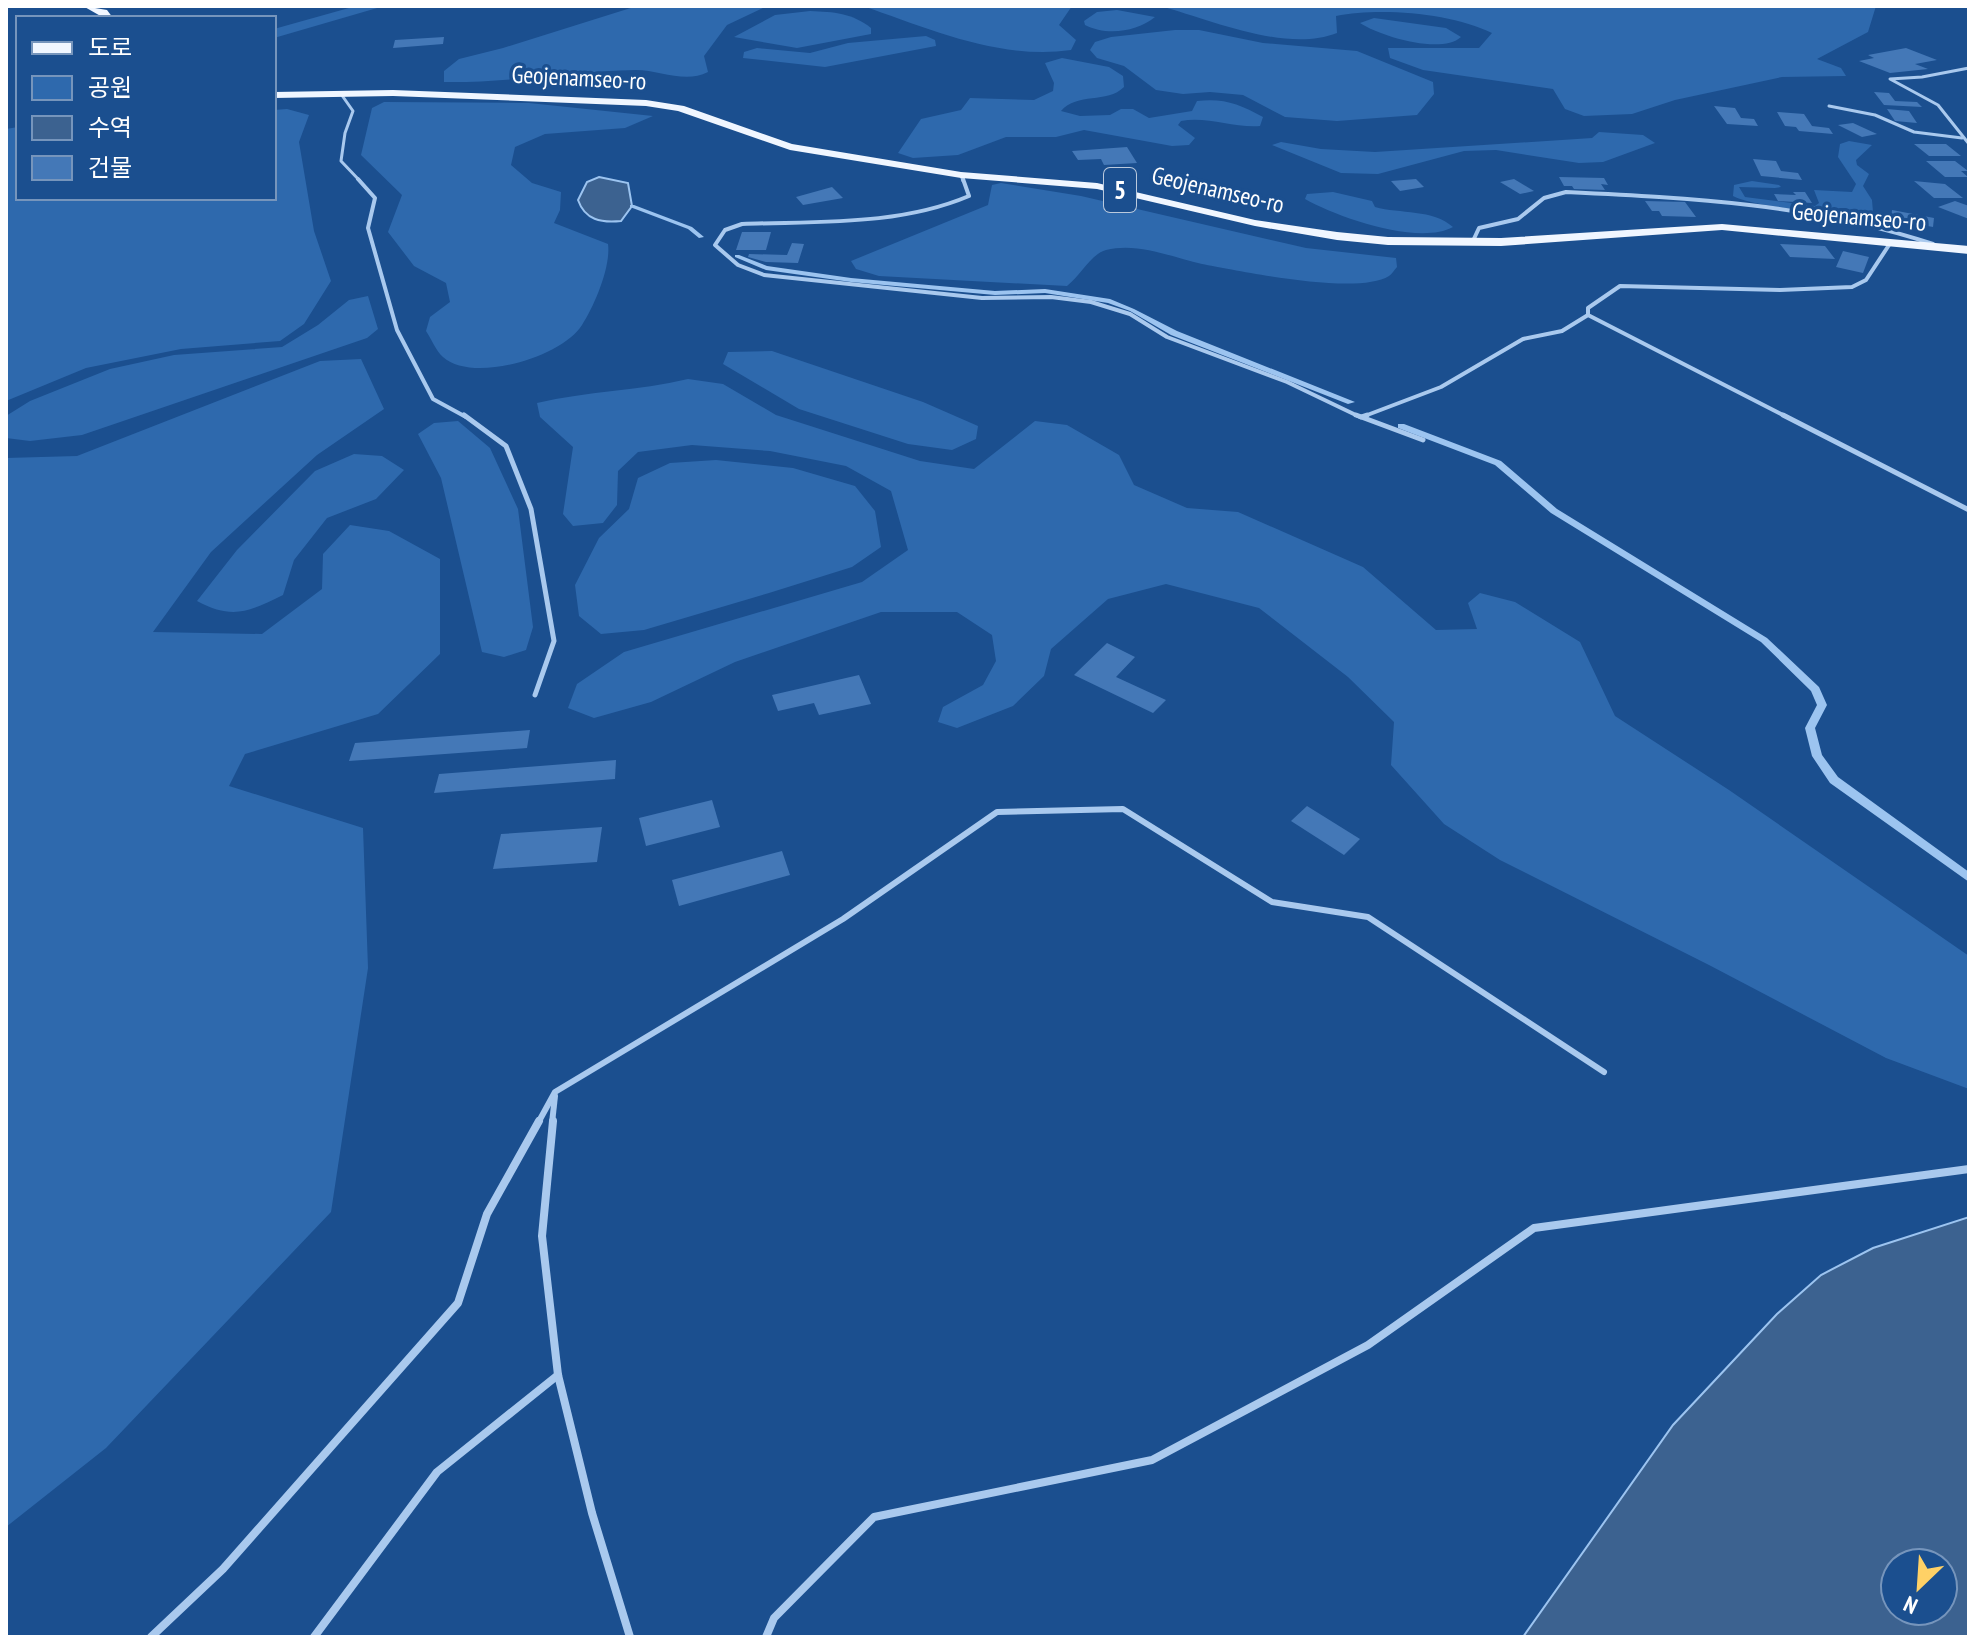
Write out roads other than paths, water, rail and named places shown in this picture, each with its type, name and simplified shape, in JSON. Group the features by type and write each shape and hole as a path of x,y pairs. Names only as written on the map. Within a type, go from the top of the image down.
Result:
{"main road":[{"path":"87,6 107,16"},
{"name":"Geojenamseo-ro","path":"276,95 490,96 646,103 680,108 790,147 961,175 1097,186 1255,223 1388,241 1472,243 1722,227 1969,250"}],"lane":[{"path":"1969,68 1922,77 1890,79 1938,105 1969,144"},
{"path":"341,94 353,111 345,133 341,161 375,198 368,228 397,330 433,399 460,412 506,446 531,509 554,641 535,695"},
{"path":"1829,106 1875,115 1914,132 1962,138"},
{"path":"961,175 969,196 955,204 870,217 742,224 725,230 715,245 738,265 764,275 982,298 1051,297 1091,302 1130,314 1167,337 1287,382 1361,417 1423,440"},
{"path":"1472,243 1479,228 1518,219 1544,198 1566,192 1736,202 1888,227 1940,247"},
{"path":"1588,315 1588,308 1620,286 1780,290 1852,287 1866,280 1891,242"},
{"path":"1361,417 1441,387 1523,339 1562,331 1588,315"},
{"path":"1588,315 1969,510"},
{"path":"151,1637 223,1569 458,1303 487,1214 555,1092 843,919 997,812 1123,809 1272,902 1368,917 1604,1072"},
{"path":"555,1092 542,1236 558,1375 592,1513 630,1637"},
{"path":"766,1637 774,1618 874,1517 1152,1460 1368,1345 1534,1228 1969,1169"},
{"path":"314,1637 437,1472 558,1375"}],"water":[{"path":"599,177 628,183 632,206 621,221 595,219 581,207 578,200 587,182"},
{"path":"1969,1217 1969,1637 1523,1637 1673,1425 1777,1314 1821,1275 1873,1248"}],"waterway":[{"path":"632,206 690,228 701,237"},
{"path":"737,256 766,268 851,280 995,293 1045,291 1110,301 1174,333 1351,402"},
{"path":"1401,426 1498,463 1554,511 1764,640 1815,689 1822,705 1810,728 1817,756 1834,780 1969,878"}]}
